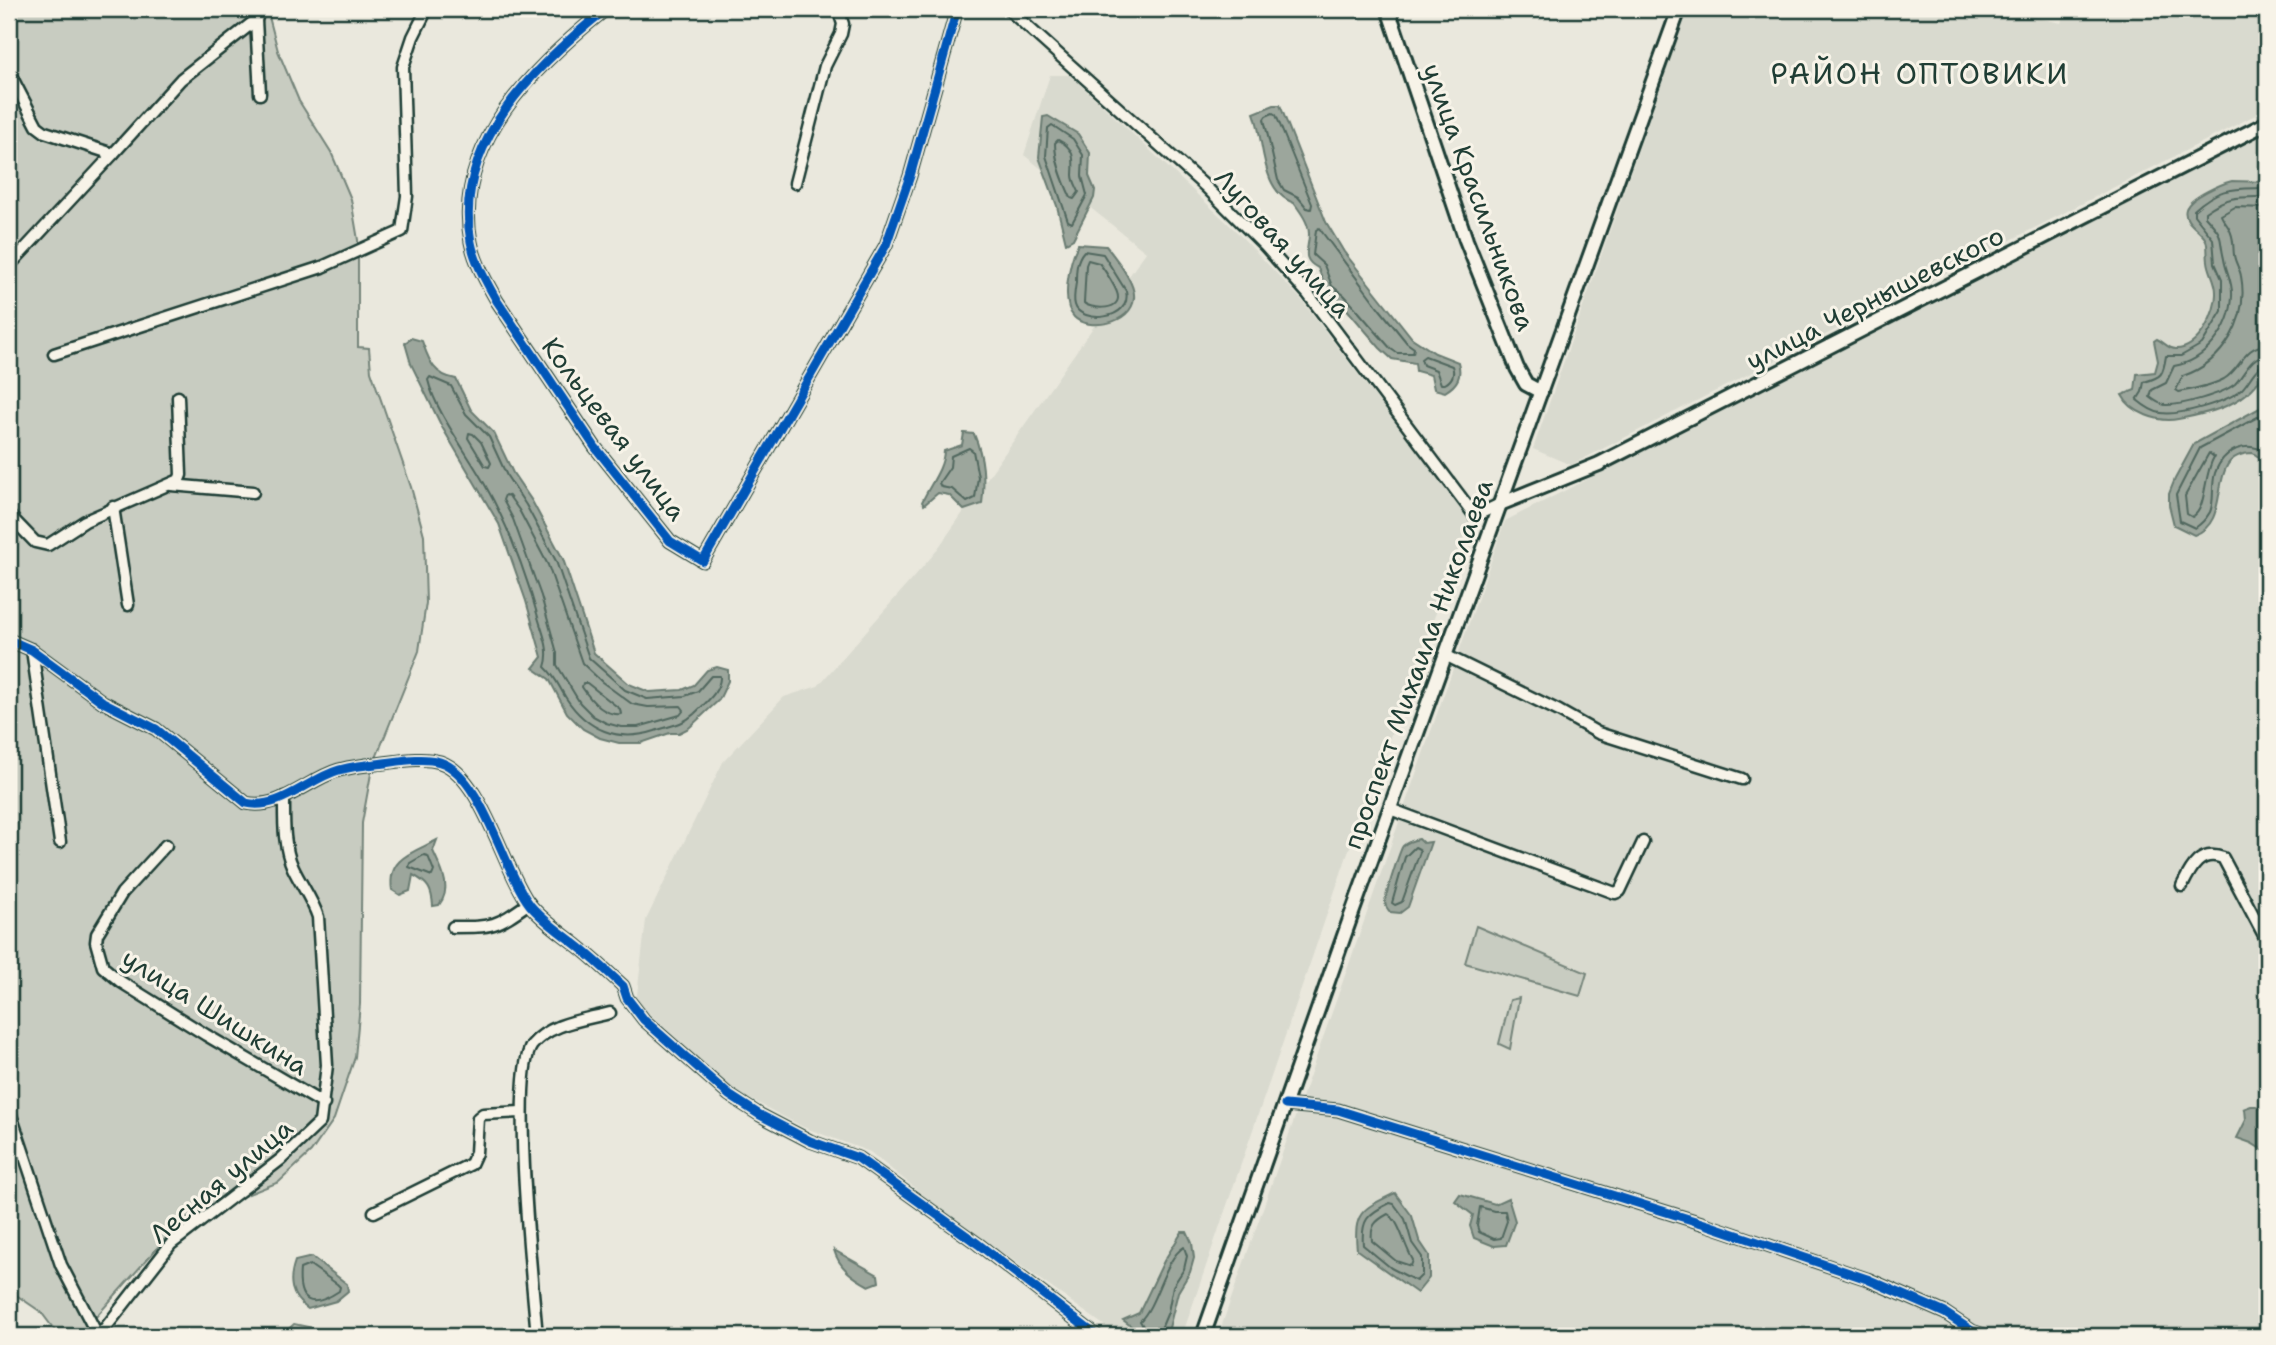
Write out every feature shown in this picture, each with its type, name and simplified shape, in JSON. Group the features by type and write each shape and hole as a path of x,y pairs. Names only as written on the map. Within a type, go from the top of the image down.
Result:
{"main road":[{"name":"улица Красильникова","path":"1388,9 1466,240 1512,356 1526,384 1541,392"},
{"name":"проспект Михаила Николаева","path":"1203,1336 1679,9"},
{"name":"улица Чернышевского","path":"1500,504 1599,464 2267,123"}],"street":[{"path":"260,9 256,20 260,94"},
{"path":"54,354 322,267 402,231 407,197 403,67 413,37 427,9"},
{"name":"Кольцевая улица","path":"606,9 577,32 533,76 501,114 473,177 469,210 471,243 484,278 497,301 595,447 670,541 703,561 886,245 910,176 957,9"},
{"path":"795,184 825,66 841,33 843,24 834,9"},
{"name":"Луговая улица","path":"1008,9 1206,187 1265,246 1308,294 1475,516 1500,504"},
{"path":"9,265 181,79 256,20"},
{"path":"9,72 37,126 45,132 113,154"},
{"path":"9,515 35,542 48,545 113,507 179,480 178,397"},
{"path":"171,485 253,492"},
{"path":"113,507 128,605"},
{"path":"9,640 32,650 103,702 156,729 246,803 257,806 270,804 339,771 373,764 441,762 452,768 465,780 481,807 529,903 623,986 627,998 644,1020 729,1096 810,1141 859,1158 978,1244 1097,1336"},
{"path":"32,650 60,842"},
{"path":"1445,656 1559,711 1598,733 1742,779"},
{"name":"Лесная улица","path":"99,1336 171,1244 280,1160 320,1122 327,1065 318,917 311,896 289,856 285,834 284,797"},
{"path":"1390,809 1615,893 1620,891 1643,842"},
{"name":"улица Шишкина","path":"166,845 122,893 96,934 103,967 121,982 206,1035 324,1104"},
{"path":"2182,887 2191,868 2204,856 2216,855 2223,858 2267,941"},
{"path":"453,927 491,926 501,923 529,903"},
{"path":"537,1336 521,1112 526,1055 533,1044 561,1026 610,1013"},
{"path":"1284,1105 1338,1110 1721,1229 1867,1279 1945,1313 1972,1331 1987,1336"},
{"path":"9,1109 61,1265 99,1336"},
{"path":"373,1212 471,1164 476,1153 478,1118 483,1114 521,1112"}],"shaded area":[{"path":"9,9 267,9 278,51 299,101 331,152 351,199 358,240 358,347 369,348 371,371 411,487 424,535 426,603 419,651 372,768 362,823 360,1004 355,1057 334,1119 311,1152 279,1182 181,1221 79,1336 59,1336 41,1312 9,1290"},
{"path":"1688,9 1999,9 2061,23 2065,9 2267,9 2267,109 1571,465 1533,449"},
{"path":"1050,75 1070,75 1237,232 1300,298 1470,521 1361,815 1182,1336 1119,1336 937,1206 870,1152 803,1127 733,1090 638,1003 637,995 646,920 723,762 784,697 818,686 934,554 1146,252 1024,155"},
{"path":"2267,132 2267,1336 1218,1336 1505,521"},
{"path":"1476,926 1587,973 1580,996 1465,963"},
{"path":"1519,998 1510,1049 1499,1044 1510,1000"},
{"path":"294,1324 331,1332 338,1336 281,1336"}],"water":[{"path":"1280,105 1326,222 1344,252 1412,338 1435,353 1458,362 1458,379 1445,392 1434,389 1431,375 1416,371 1415,363 1392,359 1380,348 1339,300 1327,290 1318,268 1309,261 1309,230 1306,221 1294,203 1283,197 1275,188 1265,164 1254,113"},
{"path":"1048,116 1078,134 1090,153 1089,176 1095,190 1094,198 1073,239 1066,243 1057,206 1039,157 1043,117"},
{"path":"2232,181 2267,182 2269,353 2266,368 2251,390 2229,405 2191,417 2171,420 2154,418 2132,407 2122,395 2135,390 2137,374 2155,372 2158,361 2154,341 2157,339 2176,349 2184,347 2199,336 2210,319 2216,300 2216,288 2209,265 2206,240 2189,222 2186,209 2199,196"},
{"path":"1078,244 1106,246 1128,278 1134,298 1126,314 1118,320 1089,324 1074,317 1070,310 1068,281"},
{"path":"411,338 422,341 437,370 456,379 471,410 494,433 513,473 532,501 563,559 594,653 629,684 649,692 682,690 694,685 707,670 717,667 728,670 728,681 719,700 689,728 641,743 619,743 600,738 583,729 567,713 549,679 533,668 542,657 499,524 442,427 411,364 405,343"},
{"path":"2267,404 2267,463 2253,453 2238,456 2228,464 2223,475 2214,516 2207,527 2194,535 2174,525 2169,494 2194,444"},
{"path":"964,433 974,434 980,452 982,504 964,510 949,495 938,493 924,505 922,502 939,471 944,451 962,445"},
{"path":"1419,839 1423,843 1431,842 1408,907 1400,913 1390,912 1385,905 1386,898 1401,849 1406,843"},
{"path":"437,840 433,851 445,885 443,899 439,905 433,906 428,887 413,875 410,891 400,895 392,890 391,879 397,864 410,853"},
{"path":"2251,1106 2265,1111 2266,1152 2237,1138 2246,1120 2243,1109"},
{"path":"1395,1193 1412,1216 1419,1240 1429,1255 1429,1278 1417,1293 1357,1250 1357,1227 1362,1213"},
{"path":"1460,1194 1495,1204 1508,1198 1515,1221 1506,1245 1494,1246 1474,1238 1470,1226 1473,1215 1455,1201"},
{"path":"1182,1232 1187,1232 1192,1243 1194,1258 1190,1272 1178,1292 1169,1328 1163,1336 1144,1336 1123,1320 1139,1313 1164,1261"},
{"path":"834,1250 878,1275 879,1282 869,1286 853,1276 839,1262"},
{"path":"312,1257 347,1284 348,1291 336,1301 308,1309 297,1299 291,1282 295,1261"}],"cycle path":[{"path":"606,9 553,55 528,81 505,109 487,139 474,172 469,206 471,242 478,265 497,301 595,447 670,541 703,561 886,245 910,176 957,9"},
{"path":"9,640 32,650 103,702 156,729 246,803 270,802 327,774 358,766 425,760 440,762 455,771 480,804 520,890 530,905 623,986 627,998 644,1020 729,1095 810,1141 858,1158 978,1244 1097,1336"},
{"path":"1285,1105 1338,1110 1708,1225 1867,1279 1945,1313 1972,1331 1987,1336"}],"district":[{"name":"РАЙОН ОПТОВИКИ","path":"1920,74"}]}
